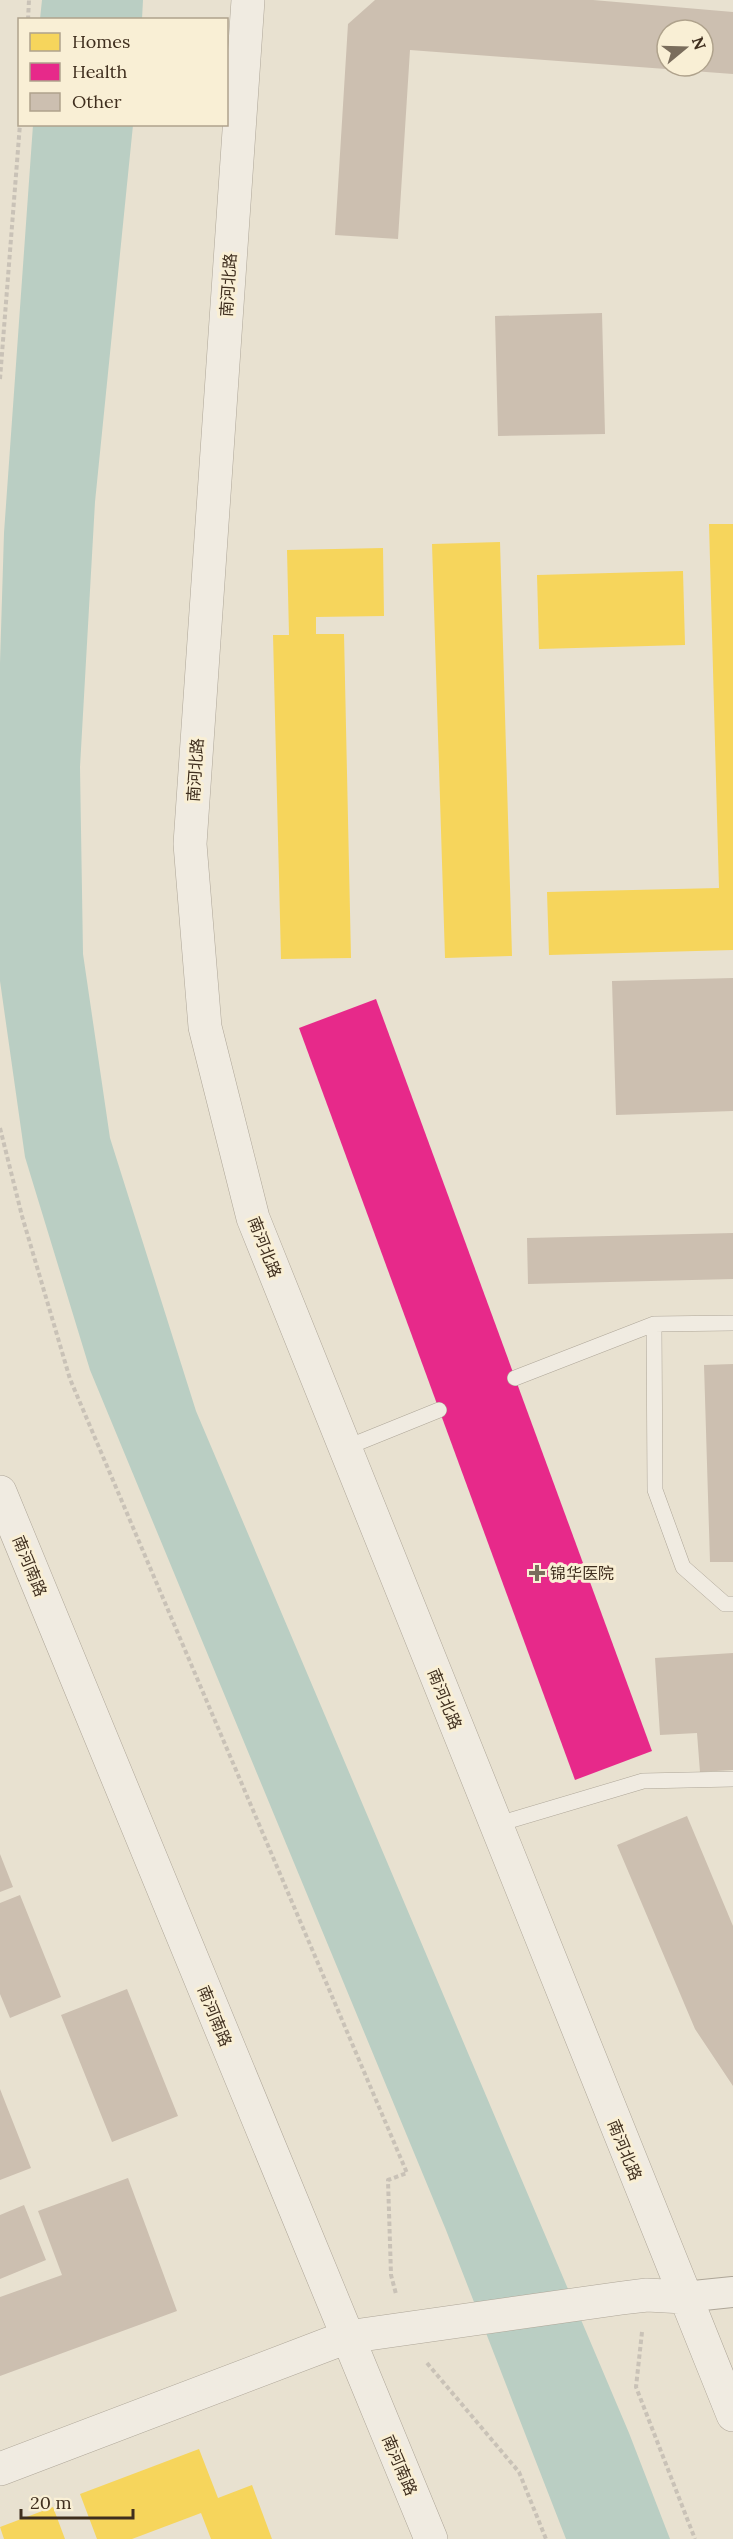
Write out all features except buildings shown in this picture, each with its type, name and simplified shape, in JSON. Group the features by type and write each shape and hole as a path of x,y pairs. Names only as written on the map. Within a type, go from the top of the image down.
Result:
{"street":[{"name":"南河北路","path":"248,0 190,844 206,1027 253,1218 733,2415"},
{"name":"南河南路","path":"0,1492 431,2539"},
{"path":"0,2469 347,2337 634,2296 684,2297 733,2292"}],"lane":[{"path":"515,1378 654,1324 733,1323"},
{"path":"654,1324 655,1490 683,1567 725,1604 733,1604"},
{"path":"345,1448 439,1410"},
{"path":"495,1825 643,1781 733,1779"}],"path":[{"path":"28,18 29,0"},
{"path":"0,379 20,126"},
{"path":"0,1128 22,1216 70,1379 407,2173 388,2180 391,2276 419,2326 434,2373 519,2472 546,2539"},
{"path":"634,2296 636,2387 695,2539"}],"shaded area":[{"path":"42,0 143,0 142,18 40,18"},
{"path":"33,126 133,126 95,502 80,767 83,954 110,1138 196,1411 629,2433 670,2539 566,2539 446,2230 90,1370 25,1157 0,981 0,663 4,533"}],"place":[{"name":"锦华医院","path":"537,1573"}]}
